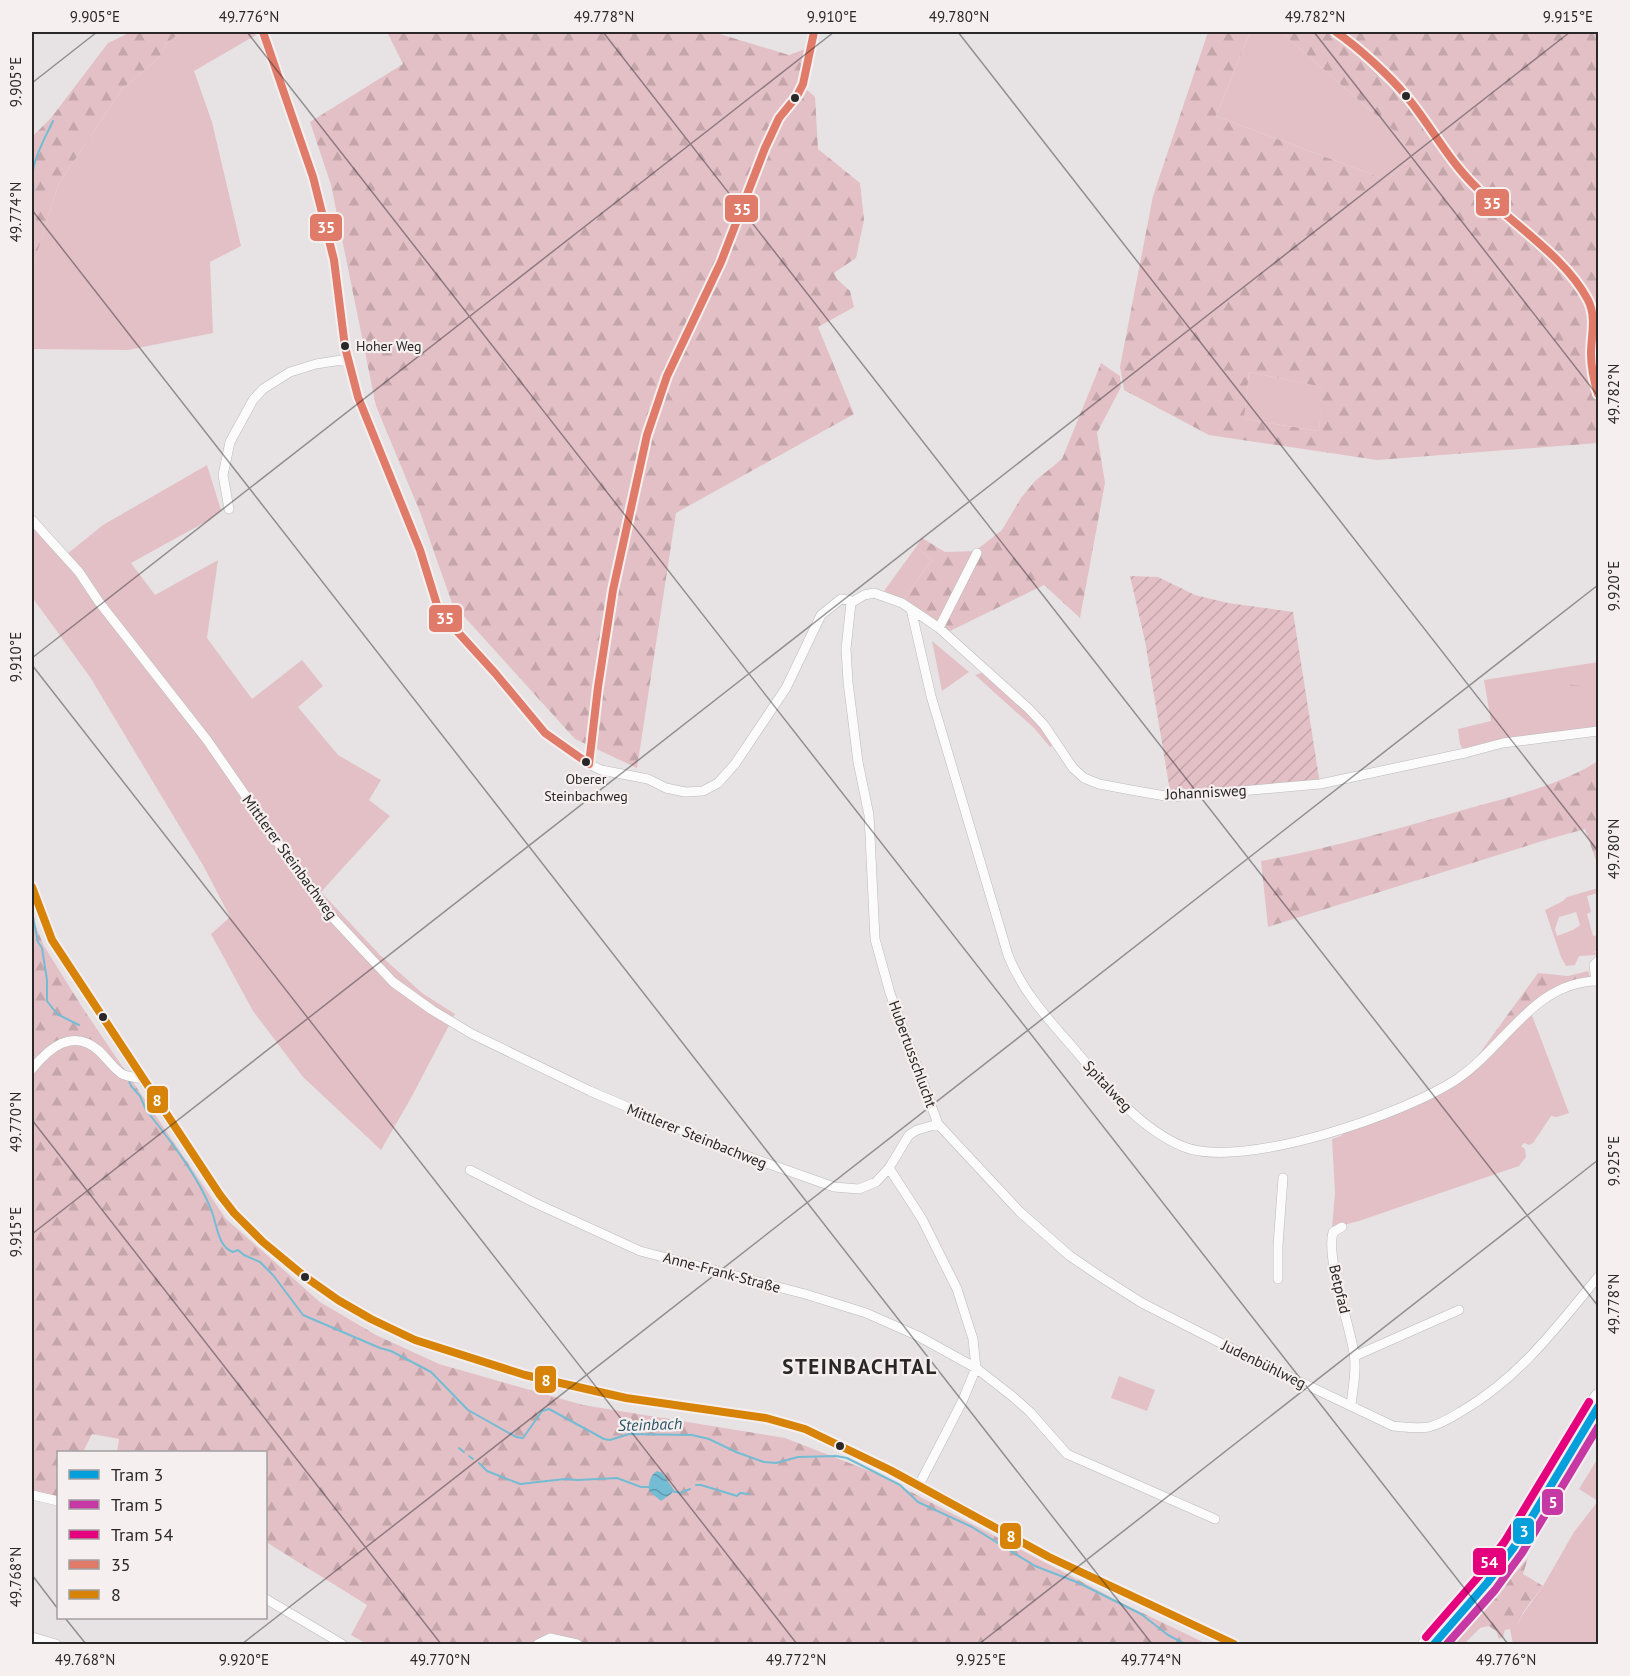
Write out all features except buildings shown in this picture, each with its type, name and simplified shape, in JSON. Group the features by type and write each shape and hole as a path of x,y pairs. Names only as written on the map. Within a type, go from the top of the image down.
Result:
{"main road":[{"path":"1425,1644 1512,1539 1585,1414 1599,1396"}],"street":[{"path":"263,32 313,177 334,260 348,359 362,406 420,550 436,605 544,733 601,770 648,779 666,788 685,792 703,790 718,783 735,764 786,688 821,615 841,599 849,600 851,603"},
{"path":"589,764 613,590 647,435 667,376 721,262 765,148 779,118 797,96 803,84 814,32"},
{"path":"1336,32 1350,42 1406,96 1450,158 1475,187 1568,271 1581,288 1592,310 1594,322 1590,356 1592,374 1599,394"},
{"path":"229,509 223,475 230,442 253,400 263,389 290,372 316,364 348,359"},
{"name":"Mittlerer Steinbachweg","path":"32,520 79,572 99,602 207,740 321,906 393,982 432,1010 472,1034 590,1091 721,1147 834,1187 859,1190 876,1182 889,1168"},
{"path":"939,628 977,553"},
{"name":"Johannisweg","path":"851,603 864,595 874,593 887,596 939,628 1029,709 1044,725 1073,768 1084,778 1099,784 1171,797 1320,784 1503,743 1599,731"},
{"name":"Hubertusschlucht","path":"851,603 846,649 848,682 858,762 869,815 874,939 890,993 937,1125 917,1130 909,1135 889,1168"},
{"name":"Spitalweg","path":"911,609 931,696 1015,972 1040,1009 1113,1095 1157,1131 1184,1147 1215,1154 1245,1152 1312,1138 1435,1093 1474,1067 1530,1010 1552,993 1580,983 1597,981"},
{"path":"32,887 52,940 193,1155 234,1213 263,1242 303,1276 338,1300 415,1340 525,1375 626,1398 766,1418 805,1429 861,1454 1049,1557 1191,1626 1234,1644"},
{"path":"1597,981 1594,965 1599,961"},
{"path":"32,1058 61,1042 81,1040 96,1048 122,1074 144,1080"},
{"path":"32,1069 53,1047"},
{"name":"Judenbühlweg","path":"937,1125 1020,1212 1078,1262 1142,1303 1254,1360 1393,1426 1430,1427 1488,1396 1552,1336 1599,1277"},
{"path":"889,1168 922,1219 957,1288 973,1339 976,1368 962,1402 919,1485"},
{"name":"Anne-Frank-Straße","path":"470,1170 640,1251 805,1294 866,1314 918,1336 976,1368 1030,1412 1067,1454 1215,1519"},
{"path":"1278,1279 1283,1178"},
{"name":"Betpfad","path":"1342,1227 1333,1232 1331,1239 1333,1259 1355,1356 1351,1405"},
{"path":"1355,1356 1460,1310"},
{"path":"32,1495 57,1501"},
{"path":"267,1600 342,1644"},
{"path":"32,1637 56,1644"},
{"path":"538,1644 550,1638 577,1644"}],"green space":[{"path":"131,32 181,32 166,44 159,58 122,89 58,185 32,270 32,137 51,118 108,43"},
{"path":"181,32 254,32 256,35 194,71 212,122 241,246 210,262 213,333 128,350 32,349 32,270 58,185 122,89 159,58 166,44"},
{"path":"387,32 713,32 789,55 808,48 805,88 815,97 818,149 860,183 864,220 856,258 834,273 850,291 854,307 818,327 854,414 676,513 637,768 575,739 452,603 420,512 376,406 331,185 310,122 403,64"},
{"path":"1208,32 1250,32 1216,116 1387,180 1413,157 1394,131 1281,32 1598,32 1598,443 1377,460 1209,435 1124,390 1120,367 1153,196","holes":["1249,372 1322,387 1319,431 1244,419"]},
{"path":"1250,32 1281,32 1394,131 1413,157 1387,180 1216,116"},
{"path":"1101,363 1120,376 1121,387 1097,433 1105,483 1080,618 1044,585 950,631 903,600 932,560 916,547 922,538 945,552 975,551 1002,530 1021,498 1035,481 1062,459"},
{"path":"1249,372 1323,387 1319,431 1244,419"},
{"path":"207,465 221,510 209,520 131,563 155,595 218,560 207,638 252,699 302,660 323,686 298,707 338,755 381,780 369,800 390,816 321,892 380,955 422,993 455,1014 381,1150 303,1077 253,1011 211,934 230,917 204,867 90,677 32,597 32,518 67,554 103,525"},
{"path":"916,547 932,560 903,600 884,591"},
{"path":"1130,576 1158,577 1195,595 1228,603 1293,612 1320,784 1171,797 1145,641"},
{"path":"932,641 969,672 942,691"},
{"path":"1598,662 1598,731 1465,753 1460,744 1458,729 1491,721 1484,680"},
{"path":"989,674 1056,743 1050,747 1034,728 975,675"},
{"path":"1566,684 1582,686 1592,684 1583,697 1570,700 1571,709 1557,720 1559,702 1563,702 1564,697 1561,687"},
{"path":"1598,761 1598,866 1585,829 1268,927 1261,861 1366,837 1519,794 1568,777"},
{"path":"1598,888 1598,893 1587,896 1591,912 1587,914 1593,936 1598,935 1596,941 1598,951 1595,951 1596,955 1579,956 1575,965 1566,966 1545,910 1567,897","holes":["1576,912 1580,925 1573,930 1557,936 1555,929 1559,917"]},
{"path":"32,917 44,946 84,1010 226,1219 320,1302 376,1335 439,1364 583,1405 785,1438 875,1473 1124,1604 1207,1644 367,1644 351,1635 367,1605 267,1543 267,1451 117,1451 119,1439 92,1434 84,1451 57,1451 57,1499 32,1494"},
{"path":"1588,971 1591,979 1561,989 1474,1061 1538,973 1568,976"},
{"path":"1530,1010 1569,1113 1557,1117 1551,1116 1533,1143 1529,1145 1524,1143 1521,1146 1525,1149 1526,1157 1519,1166 1359,1221 1332,1228 1335,1193 1332,1139 1341,1136 1345,1127 1455,1081"},
{"path":"1119,1376 1155,1390 1147,1411 1111,1398"},
{"path":"1598,1458 1598,1501 1579,1489"},
{"path":"1598,1501 1598,1644 1518,1644 1515,1632 1521,1617 1543,1586 1574,1532"},
{"path":"1528,1558 1523,1574 1543,1586 1523,1613 1517,1627 1518,1644 1513,1644 1510,1629 1505,1630 1503,1637 1499,1639 1496,1631 1489,1626 1480,1628 1464,1644 1454,1644"}],"water":[{"path":"657,1471 662,1473 674,1490 661,1501 649,1491 650,1480"}],"waterway":[{"path":"32,203 34,164 53,121"},
{"name":"Steinbach","path":"32,912 38,942 42,948 47,980 47,1001 57,1014 79,1025"},
{"name":"Steinbach","path":"129,1081 140,1096 146,1110 192,1172 212,1212 221,1241 228,1249 233,1252 238,1250 260,1262 273,1275 303,1315 391,1351 431,1372 468,1410 516,1437 523,1438 542,1411 549,1409 604,1439 610,1440 629,1434 692,1435 709,1439 764,1462 776,1463 798,1457 847,1458 900,1485 918,1502 972,1527 1035,1566 1079,1583 1141,1614 1168,1635 1185,1644"},
{"path":"459,1448 464,1452"},
{"path":"469,1456 473,1459"},
{"path":"479,1463 487,1471 520,1484 565,1479 617,1478 641,1487 649,1487"},
{"path":"696,1485 737,1496 740,1493 749,1494"},
{"path":"672,1491 680,1493 690,1489"}],"tram line":[{"name":"54","path":"1426,1637 1479,1576 1505,1541 1589,1402"},
{"name":"3","path":"1434,1644 1487,1583 1514,1547 1598,1407"},
{"name":"5","path":"1447,1644 1495,1590 1522,1553 1598,1427"}],"transit line":[{"name":"35","path":"263,32 313,177 334,260 345,347 358,397 420,550 437,605 445,618 545,733 589,764"},
{"name":"35","path":"589,764 613,590 647,435 667,376 721,262 765,148 779,118 797,96 803,84 814,32"},
{"name":"35","path":"1336,32 1392,80 1416,108 1466,177 1551,254 1578,284 1591,307 1593,327 1591,359 1598,394"},
{"name":"8","path":"32,887 52,940 220,1195 234,1213 263,1242 304,1276 338,1300 415,1340 525,1375 626,1398 766,1418 805,1429 890,1470 1049,1557 1234,1644"}],"place":[{"name":"Hoher Weg","path":"345,346"},
{"name":"Oberer Steinbachweg","path":"586,762"}],"district":[{"name":"STEINBACHTAL","path":"860,1366"}]}
